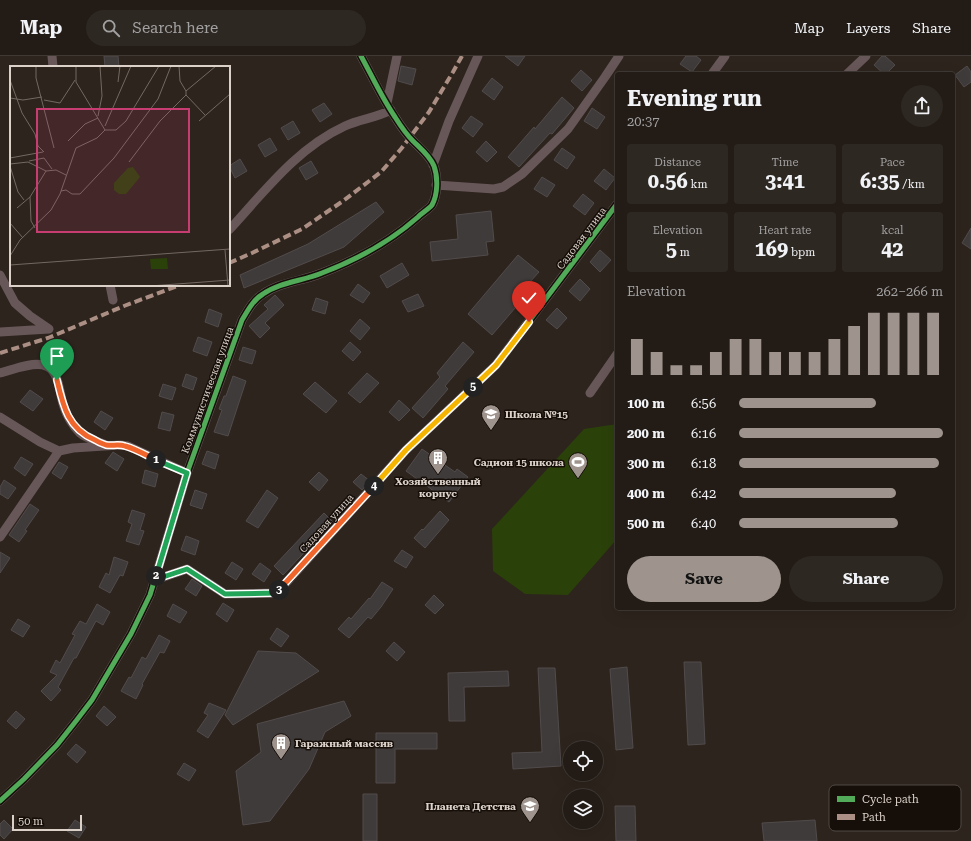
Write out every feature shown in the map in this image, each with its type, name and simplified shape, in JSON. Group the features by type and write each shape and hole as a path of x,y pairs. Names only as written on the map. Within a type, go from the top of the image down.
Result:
{"street":[{"path":"52,56 53,66"},
{"path":"361,56 389,107 412,140 434,165"},
{"path":"230,229 289,165 311,146 344,126 357,121 381,116 389,107 397,56"},
{"path":"434,165 449,120 478,56"},
{"path":"436,185 494,189 503,188 510,184 568,129 619,56"},
{"path":"713,72 725,56"},
{"path":"850,72 866,56"},
{"name":"Коммунистическая улица","path":"0,801 57,745 92,700 131,634 150,595 187,473 242,320 251,305 261,295 272,288 322,274 385,242 406,228 431,206 435,196 436,185 434,165"},
{"name":"Садовая улица","path":"154,580 187,569 225,594 276,593 406,450 496,365 615,207"},
{"path":"0,275 15,303 30,316 49,329 0,332"},
{"path":"110,286 113,300"},
{"path":"590,394 615,357"},
{"path":"0,373 36,364 42,364 49,368 55,374 63,405 75,427 80,433 87,437 107,445"},
{"path":"0,417 40,442 58,451 107,445 128,446 187,473"},
{"path":"0,537 58,451"}],"green space":[{"name":"Садион 15 школа","path":"615,424 615,541 568,595 525,594 493,571 492,529 584,429"}],"building":[{"path":"104,56 118,56 119,66 105,66"},
{"path":"505,56 525,56 518,66"},
{"path":"686,56 696,56 701,60 692,72 680,64"},
{"path":"882,56 885,56 895,65 888,72 882,72 874,65"},
{"path":"401,66 416,69 412,85 398,81"},
{"path":"967,66 971,72 971,82 964,87 955,75"},
{"path":"581,70 592,80 582,91 571,81"},
{"path":"492,78 503,87 494,100 482,91"},
{"path":"562,97 574,108 552,134 550,133 519,167 508,157 534,127 535,129"},
{"path":"324,103 332,114 320,122 312,110"},
{"path":"592,108 605,117 597,129 584,121"},
{"path":"471,116 483,124 473,137 462,128"},
{"path":"293,121 300,133 288,140 281,128"},
{"path":"270,138 277,150 265,157 258,145"},
{"path":"486,141 497,152 487,162 476,152"},
{"path":"562,148 575,157 567,169 554,160"},
{"path":"240,159 247,171 235,178 230,165"},
{"path":"311,161 318,173 306,180 299,168"},
{"path":"604,169 615,178 606,190 594,181"},
{"path":"542,177 555,185 547,197 534,189"},
{"path":"583,194 594,203 585,215 573,206"},
{"path":"376,202 384,212 344,247 244,288 240,275 308,244"},
{"path":"491,211 494,241 486,242 488,255 432,261 430,242 458,239 456,215"},
{"path":"971,228 971,249 962,243"},
{"path":"600,250 611,260 600,272 590,262"},
{"path":"518,255 539,272 529,283 533,287 492,335 468,314"},
{"path":"402,263 409,275 387,288 380,276"},
{"path":"580,279 590,289 580,301 569,291"},
{"path":"358,284 370,293 363,303 350,295"},
{"path":"418,294 424,306 408,312 402,301"},
{"path":"275,295 284,305 265,323 270,328 260,338 249,326 268,309 264,305"},
{"path":"316,298 328,302 325,314 312,310"},
{"path":"557,308 567,318 557,329 546,320"},
{"path":"209,309 222,314 218,327 205,322"},
{"path":"360,319 370,328 360,340 350,331"},
{"path":"198,337 212,342 207,356 193,351"},
{"path":"350,342 361,352 353,361 342,351"},
{"path":"463,342 474,352 445,386 448,389 423,418 412,408 440,377 437,373"},
{"path":"243,347 256,351 252,364 239,360"},
{"path":"367,373 379,383 360,403 348,393"},
{"path":"186,374 197,378 193,390 182,386"},
{"path":"233,376 246,381 228,436 214,432 222,410 219,409 224,396 226,396"},
{"path":"315,382 337,401 326,413 303,394"},
{"path":"163,384 176,388 172,400 159,396"},
{"path":"30,390 43,399 33,411 20,402"},
{"path":"399,400 410,410 399,421 389,412"},
{"path":"101,411 113,418 105,430 94,422"},
{"path":"162,412 174,415 170,431 158,428"},
{"name":"Хозяйственный корпус","path":"422,449 455,472 457,469 468,477 449,502 406,471"},
{"path":"207,451 219,455 215,469 202,464"},
{"path":"113,452 124,459 117,471 105,463"},
{"path":"21,457 33,464 25,476 14,468"},
{"path":"59,462 68,467 61,479 52,473"},
{"path":"145,470 158,474 155,487 142,483"},
{"path":"319,472 328,480 319,491 309,482"},
{"path":"361,474 370,481 362,490 353,482"},
{"path":"4,480 16,488 8,499 0,494 0,487"},
{"path":"195,490 207,494 202,509 190,505"},
{"path":"267,490 278,498 258,528 246,521"},
{"path":"30,504 39,510 25,530 27,531 19,542 9,535"},
{"path":"132,510 145,514 140,530 144,531 139,545 126,541 132,524 128,522"},
{"path":"440,511 449,520 425,548 414,538"},
{"path":"324,513 333,522 283,575 274,566"},
{"path":"186,536 199,541 195,555 181,550"},
{"path":"402,550 413,557 406,568 394,561"},
{"path":"0,552 10,558 0,573"},
{"path":"114,557 128,562 123,576 120,575 110,593 99,587 106,573 109,575"},
{"path":"232,562 243,569 236,580 225,573"},
{"path":"260,563 271,571 264,582 252,574"},
{"path":"192,579 202,586 196,596 185,589"},
{"path":"382,582 393,589 371,619 368,617 349,638 338,629 349,617 351,619 369,598 370,599"},
{"path":"434,595 444,605 435,614 425,605"},
{"path":"223,603 234,610 227,622 216,614"},
{"path":"97,604 110,612 103,625 96,621 58,687 61,690 51,701 41,691 57,675 50,672 56,660 60,663 75,635 72,634 80,621 86,624"},
{"path":"173,604 187,612 180,623 167,616"},
{"path":"18,619 30,626 23,637 11,630"},
{"path":"277,628 289,636 281,647 270,639"},
{"path":"159,635 170,641 164,653 160,652 142,684 143,685 136,699 121,691 129,677 131,678 142,657 146,659"},
{"path":"394,642 405,652 397,661 386,651"},
{"path":"258,651 296,653 319,671 233,725 225,715"},
{"path":"684,662 701,662 705,744 688,745"},
{"path":"627,667 633,748 616,750 610,669"},
{"path":"538,668 555,668 561,766 513,769 512,753 542,752"},
{"path":"508,671 509,686 464,687 465,721 449,721 448,673"},
{"name":"Гаражный массив","path":"344,701 351,716 325,732 309,769 270,821 243,825 236,771 261,752 257,724"},
{"path":"209,703 226,710 208,738 197,731 208,715 204,713"},
{"path":"104,706 116,717 107,726 96,716"},
{"path":"16,711 25,719 16,729 7,721"},
{"path":"376,733 437,733 437,749 395,749 395,783 376,783"},
{"path":"76,744 86,752 77,763 67,754"},
{"path":"184,763 196,770 189,781 177,774"},
{"path":"363,794 377,794 377,841 363,841"},
{"path":"615,806 635,806 636,841 616,841"},
{"path":"4,820 13,829 4,839 0,835 0,824"},
{"path":"75,820 86,827 79,838 67,831"},
{"path":"815,820 817,841 764,841 762,823"}],"marked path":[{"path":"230,263 302,229 343,201 381,172 401,149 429,112 462,56"},
{"path":"0,353 48,338 124,306 177,286"}],"cycle path":[{"path":"0,801 57,745 76,721 92,700 131,634 150,595 187,473 242,320 256,299 270,290 284,284 322,273 373,249 408,226 429,208 434,201 437,186 436,175 432,162 410,138 390,110 361,56"},
{"path":"155,580 187,569 225,594 277,593 406,450 496,365 615,207"}],"place":[{"name":"Школа №15","path":"491,431"},
{"name":"Хозяйственный корпус","path":"438,475"},
{"name":"Садион 15 школа","path":"578,479"},
{"name":"Гаражный массив","path":"281,760"},
{"name":"Планета Детства","path":"530,823"}],"route":[{"path":"57,380 63,405 70,420 80,433 107,445 128,446 162,463 187,473 154,580 187,569 225,594 276,593 406,450 496,365 529,322"}]}
